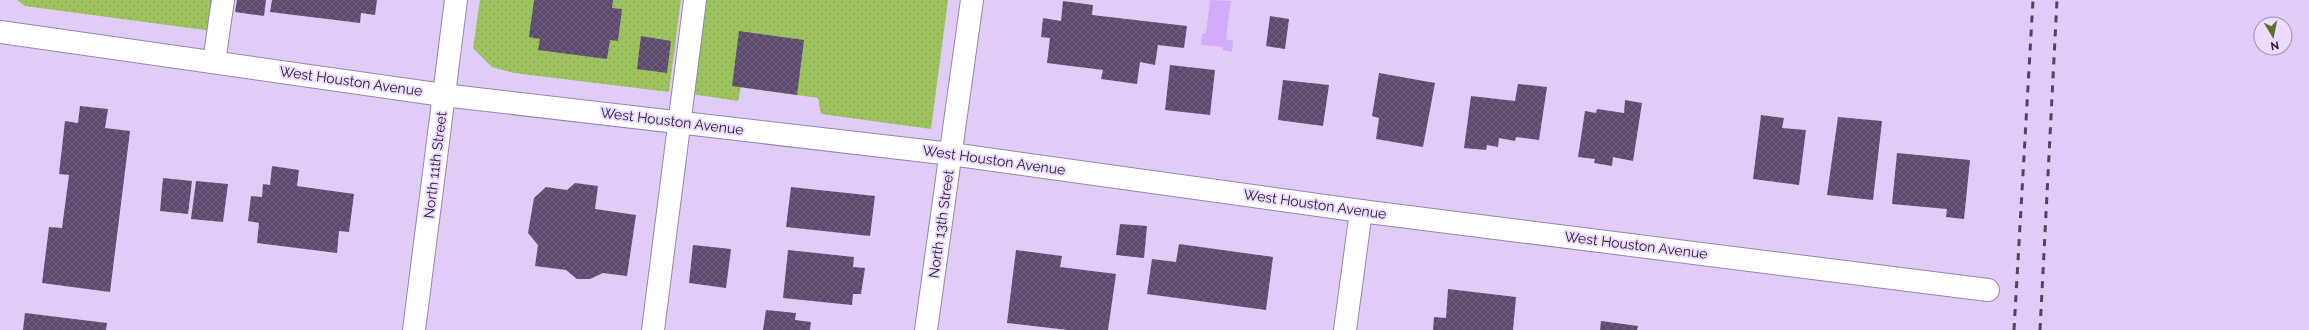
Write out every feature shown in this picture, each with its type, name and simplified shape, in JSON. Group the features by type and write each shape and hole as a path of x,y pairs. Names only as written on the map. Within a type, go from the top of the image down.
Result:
{"street":[{"path":"214,62 223,0"},
{"name":"North 11th Street","path":"414,330 456,0"},
{"path":"653,330 681,122 695,0"},
{"name":"North 13th Street","path":"926,330 972,0"},
{"name":"West Houston Avenue","path":"0,32 444,95 951,154 1361,210 1988,290"},
{"path":"1345,330 1361,210"}],"green space":[{"path":"17,0 216,0 212,31 25,6"},
{"path":"480,0 681,0 669,92 514,73 492,67 473,48"},
{"path":"703,0 948,0 931,129 821,114 818,98 741,87 738,101 691,94"}],"shaded area":[{"path":"1210,0 1231,1 1226,39 1233,41 1232,52 1223,50 1223,47 1201,45 1202,34 1206,33"}],"building":[{"path":"237,0 266,0 264,16 235,12"},
{"path":"272,0 377,0 375,15 361,13 360,23 270,12"},
{"path":"534,0 613,0 612,8 622,9 618,41 610,40 607,59 538,50 540,39 529,37"},
{"path":"1063,1 1093,5 1092,15 1187,26 1184,48 1158,45 1155,65 1140,62 1137,84 1101,79 1103,70 1047,63 1050,38 1041,37 1043,18 1061,21"},
{"path":"1270,16 1289,19 1285,49 1266,46"},
{"path":"739,31 804,40 797,95 732,86"},
{"path":"641,36 671,41 667,73 637,69"},
{"path":"1170,65 1215,70 1210,115 1165,110"},
{"path":"1379,73 1435,83 1423,147 1376,139 1379,118 1372,116"},
{"path":"1283,80 1329,85 1323,126 1278,120"},
{"path":"1518,84 1547,87 1539,140 1516,137 1515,141 1499,138 1498,147 1487,145 1486,150 1464,148 1471,96 1515,101"},
{"path":"1625,100 1642,103 1633,161 1613,157 1612,166 1594,163 1595,159 1578,157 1585,111 1596,113 1597,109 1624,113"},
{"path":"80,106 108,109 105,128 130,131 110,292 42,283 49,227 62,228 69,175 59,174 65,121 78,123"},
{"path":"1761,115 1784,118 1782,128 1806,130 1799,185 1753,179"},
{"path":"1838,117 1882,121 1873,200 1827,195"},
{"path":"1897,153 1970,160 1964,219 1946,217 1947,209 1892,204"},
{"path":"272,166 299,170 297,186 354,194 349,232 339,231 337,253 257,243 259,223 248,221 251,196 262,197 263,184 270,185"},
{"path":"163,178 192,181 188,214 160,211"},
{"path":"196,181 228,184 223,222 191,219"},
{"path":"575,183 598,186 595,209 636,215 627,276 603,273 590,279 577,279 566,270 535,266 538,245 528,233 534,198 546,187 567,190"},
{"path":"791,187 875,196 870,236 786,227"},
{"path":"1120,224 1147,226 1144,258 1116,255"},
{"path":"1179,244 1273,257 1266,310 1147,294 1152,259 1176,262"},
{"path":"693,245 731,249 726,288 689,283"},
{"path":"788,250 854,257 853,267 865,268 861,294 853,294 852,305 783,298"},
{"path":"1016,250 1062,256 1060,267 1116,274 1108,330 1068,330 1007,323"},
{"path":"1448,289 1516,297 1513,330 1433,330 1434,317 1446,318"},
{"path":"766,310 796,313 795,320 811,322 810,330 763,330"},
{"path":"25,313 107,323 106,330 23,330"},
{"path":"1601,321 1638,326 1637,330 1600,330"}],"railway":[{"path":"2014,330 2033,0"},
{"path":"2040,330 2057,0"}]}
